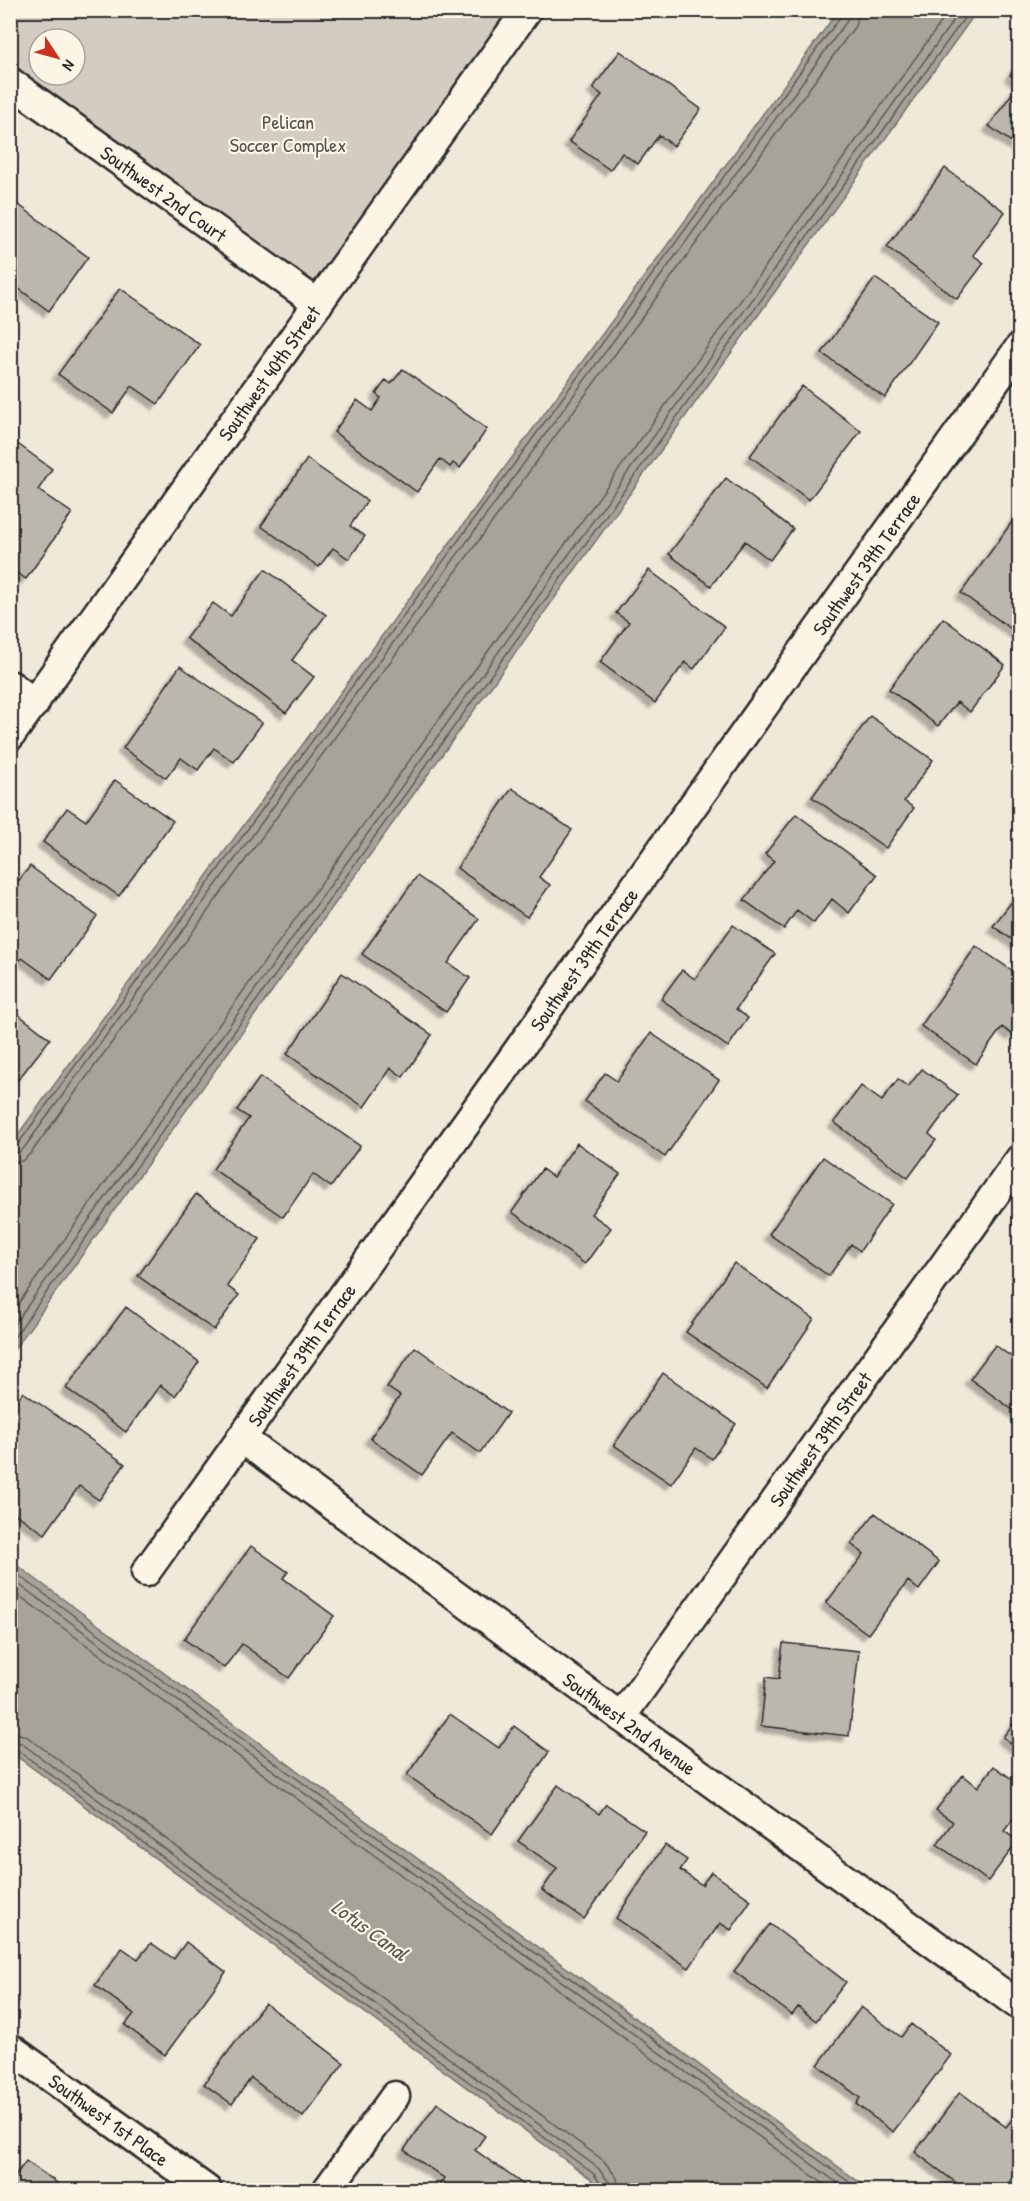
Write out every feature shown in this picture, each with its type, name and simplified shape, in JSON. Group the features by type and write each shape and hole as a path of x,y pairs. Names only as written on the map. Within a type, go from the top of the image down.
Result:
{"street":[{"name":"Southwest 40th Street","path":"10,736 526,10"},
{"name":"Southwest 2nd Court","path":"10,82 318,304"},
{"name":"Southwest 39th Terrace","path":"146,1572 1020,347"},
{"path":"10,686 35,703"},
{"name":"Southwest 39th Street","path":"621,1717 1020,1159"},
{"name":"Southwest 2nd Avenue","path":"241,1438 621,1717 1015,1992"},
{"name":"Southwest 1st Place","path":"10,2048 207,2190"},
{"path":"327,2190 395,2096"}],"green space":[{"name":"Pelican Soccer Complex","path":"11,11 527,11 318,304 11,82"}],"water":[{"path":"838,11 977,11 11,1354 11,1144"},
{"name":"Lotus Canal","path":"11,1561 870,2190 598,2190 591,2179 11,1752"}],"building":[{"path":"620,51 701,109 674,146 659,135 638,164 622,153 610,170 569,141 602,95 593,88"},
{"path":"1020,62 1020,82 1010,75"},
{"path":"1020,82 1020,148 989,126"},
{"path":"945,168 1005,212 973,255 984,263 957,299 887,247"},
{"path":"15,202 88,257 49,311 10,282 10,208"},
{"path":"875,278 938,322 885,398 822,353"},
{"path":"120,288 200,345 158,404 132,386 113,413 58,374"},
{"path":"403,369 487,429 460,468 453,463 450,467 440,459 417,492 334,432 357,400 372,411 381,398 376,394 386,380 391,384"},
{"path":"802,386 861,431 809,500 750,456"},
{"path":"15,442 52,469 38,490 72,513 26,579 10,568 10,448"},
{"path":"307,459 367,501 350,526 365,536 349,559 333,548 319,567 261,526"},
{"path":"726,478 793,529 770,560 745,541 711,586 669,554"},
{"path":"1020,512 1020,635 961,593"},
{"path":"265,569 326,615 292,660 314,677 286,713 186,638 213,603 231,616"},
{"path":"649,570 725,627 694,669 685,662 655,703 600,662 629,622 616,613"},
{"path":"943,618 1005,665 970,712 957,702 938,726 889,689"},
{"path":"180,666 262,723 234,762 214,748 198,770 181,758 166,778 123,748"},
{"path":"870,716 933,760 904,801 914,808 886,848 812,797"},
{"path":"115,780 173,821 119,896 43,842 67,808 86,821"},
{"path":"512,788 572,830 539,877 550,885 527,917 457,868"},
{"path":"796,814 877,875 849,913 832,899 814,923 797,910 784,929 744,900 774,861 765,854"},
{"path":"30,866 97,916 51,979 22,958 10,973 10,892"},
{"path":"417,876 479,919 448,963 470,978 446,1012 362,954"},
{"path":"1020,891 1020,945 993,926"},
{"path":"733,925 775,954 736,1009 748,1018 728,1047 661,999 682,970 695,979"},
{"path":"976,946 1020,976 1020,1025 1013,1035 1002,1027 976,1064 921,1026"},
{"path":"342,973 432,1035 403,1077 391,1068 364,1107 287,1054"},
{"path":"10,1008 50,1039 10,1090"},
{"path":"651,1033 719,1080 665,1157 585,1101 605,1073 617,1081"},
{"path":"922,1069 958,1095 929,1134 936,1140 908,1178 834,1122 861,1086 882,1101 898,1079 908,1087"},
{"path":"260,1077 360,1146 331,1187 313,1174 283,1217 213,1169 249,1118 237,1110"},
{"path":"577,1143 620,1174 591,1214 611,1228 585,1264 512,1212 542,1169 553,1177"},
{"path":"823,1157 892,1204 860,1251 851,1244 829,1276 769,1234"},
{"path":"196,1194 260,1239 227,1286 239,1295 214,1330 138,1276"},
{"path":"734,1263 814,1319 767,1388 686,1332"},
{"path":"126,1307 199,1362 175,1396 160,1385 126,1432 66,1388"},
{"path":"995,1345 1013,1358 1020,1348 1020,1415 970,1379"},
{"path":"415,1347 508,1413 480,1453 452,1433 422,1475 370,1438 400,1396 387,1387"},
{"path":"663,1373 736,1424 712,1459 696,1448 671,1484 614,1445"},
{"path":"23,1392 125,1464 99,1500 79,1486 45,1534 10,1510 10,1450 14,1445 10,1442 10,1409"},
{"path":"875,1513 939,1562 919,1590 908,1581 868,1634 826,1603 864,1554 851,1544"},
{"path":"251,1546 288,1572 283,1578 334,1616 289,1678 242,1644 224,1668 184,1639"},
{"path":"783,1643 859,1651 849,1736 761,1726 766,1677 779,1679"},
{"path":"450,1714 499,1748 514,1726 549,1752 492,1834 407,1775"},
{"path":"1020,1715 1020,1750 1003,1737"},
{"path":"994,1766 1020,1785 1020,1810 1004,1831 1018,1841 988,1881 937,1844 953,1822 936,1810 963,1775 978,1787"},
{"path":"558,1785 599,1814 606,1804 645,1831 584,1919 542,1890 557,1868 518,1841"},
{"path":"665,1845 687,1860 680,1870 702,1885 711,1872 751,1900 731,1930 720,1923 689,1968 616,1918"},
{"path":"770,1924 846,1982 816,2021 798,2007 792,2015 734,1971"},
{"path":"186,1942 226,1972 165,2055 125,2025 134,2014 95,1985 122,1948 138,1959 151,1943 174,1959"},
{"path":"265,2003 344,2063 303,2117 251,2078 232,2104 204,2084"},
{"path":"861,2007 901,2037 911,2024 951,2055 893,2132 856,2104 860,2098 818,2065"},
{"path":"960,2092 1006,2127 1020,2109 1020,2168 1003,2190 966,2190 915,2152"},
{"path":"437,2103 485,2136 475,2150 528,2188 527,2190 436,2190 444,2178 404,2150"},
{"path":"26,2161 66,2189 10,2190 10,2173 15,2176"}]}
